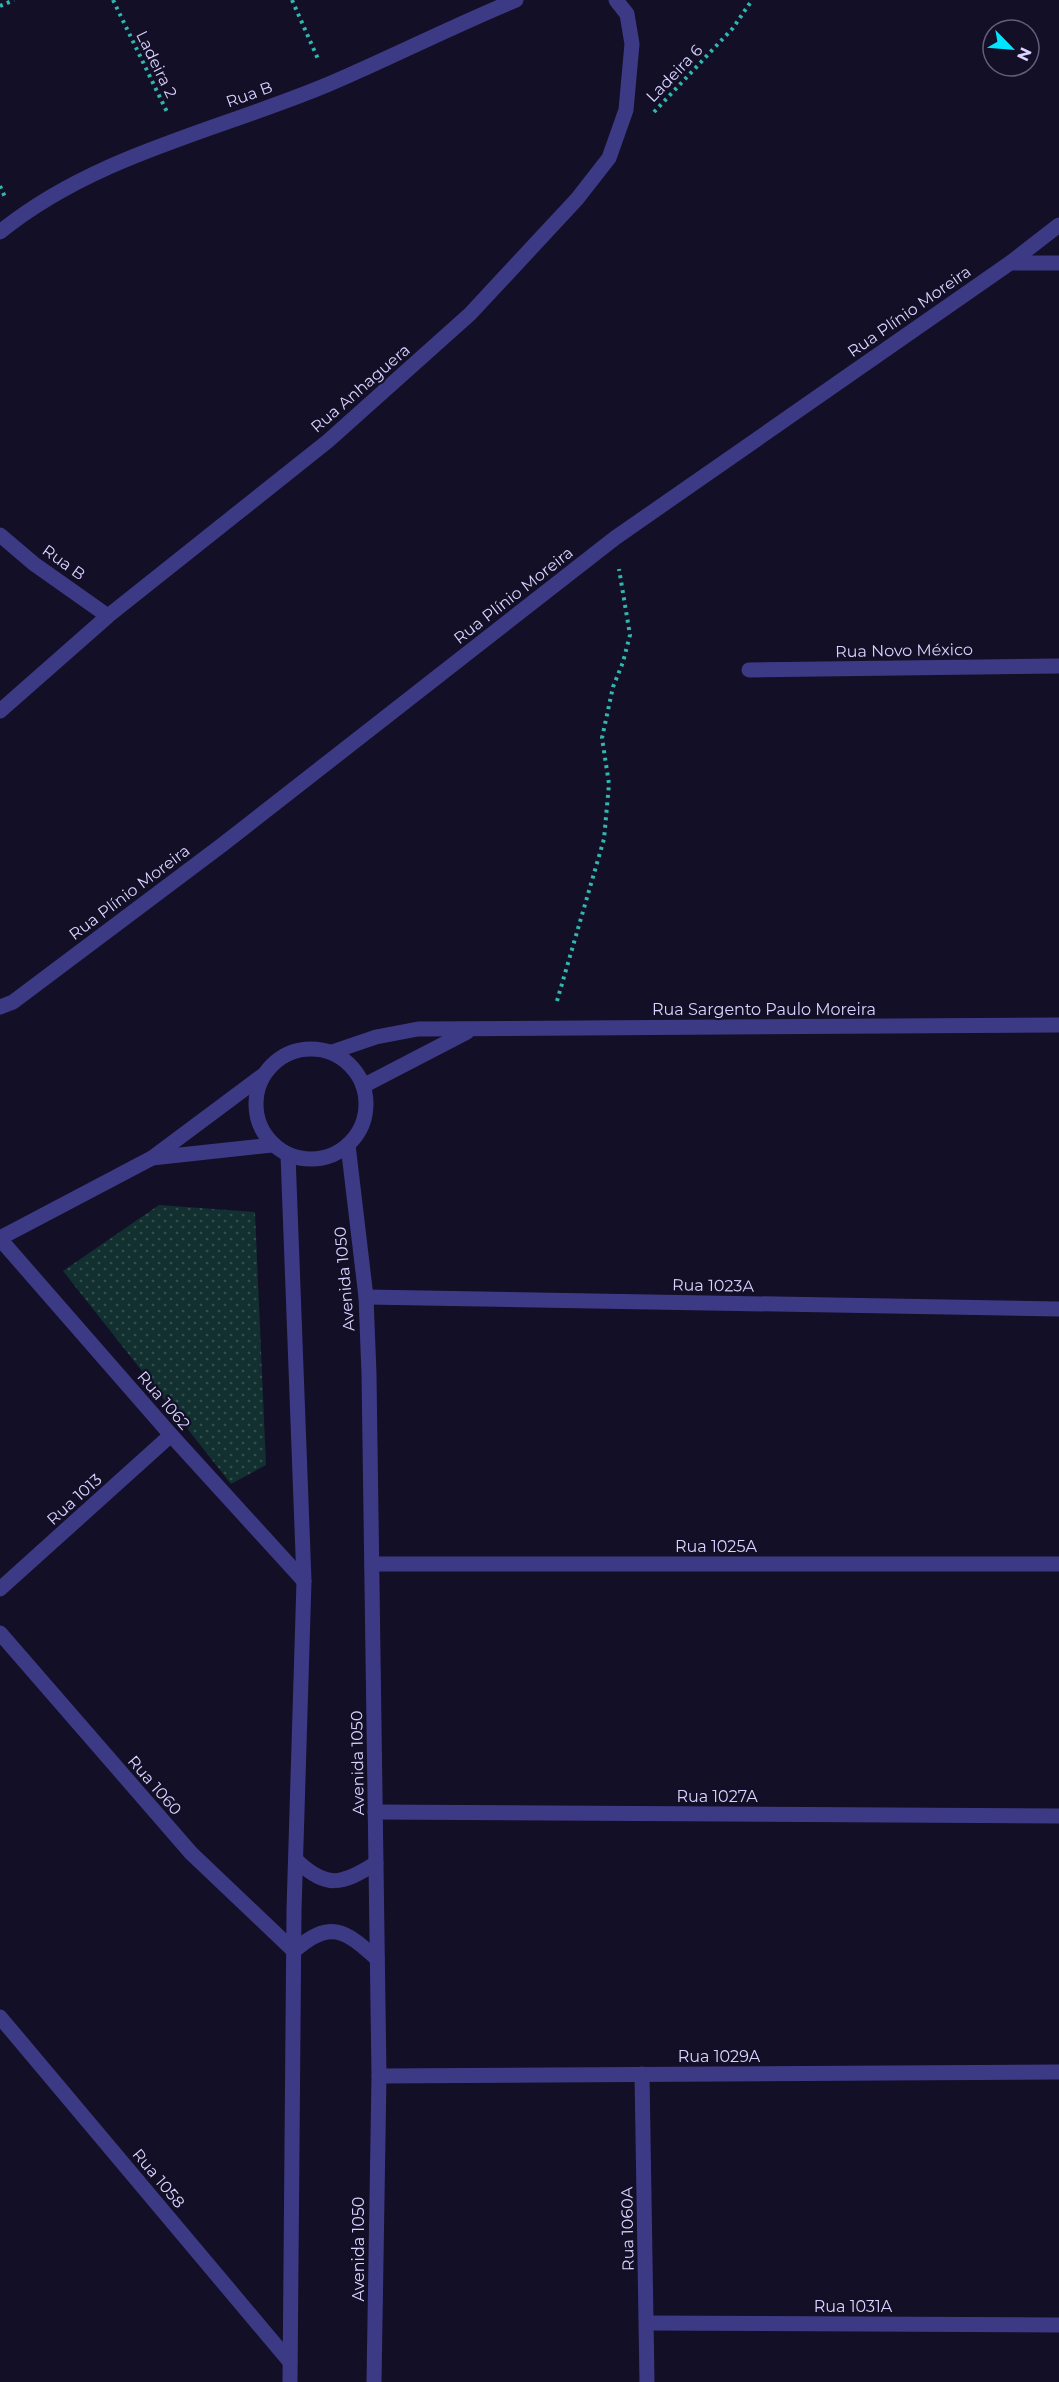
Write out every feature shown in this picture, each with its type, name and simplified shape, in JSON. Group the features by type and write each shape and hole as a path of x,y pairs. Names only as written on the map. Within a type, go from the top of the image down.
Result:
{"street":[{"name":"Rua B","path":"0,232 15,220 83,179 180,139 329,84 516,0"},
{"name":"Rua Anhaguera","path":"0,711 108,616 328,441 470,314 577,199 609,158 626,110 632,44 627,14 616,0"},
{"name":"Rua Plínio Moreira","path":"0,1007 13,1002 222,845 615,538 1010,263 1059,225"},
{"path":"1010,263 1059,263"},
{"name":"Rua B","path":"0,535 33,563 108,616"},
{"name":"Rua Novo México","path":"749,670 1059,666"},
{"name":"Rua Sargento Paulo Moreira","path":"332,1052 376,1037 418,1029 470,1031 549,1028 1059,1025"},
{"name":"Rua Sargento Paulo Moreira","path":"363,1086 470,1031"},
{"path":"317,1048 332,1052 351,1066 363,1086 366,1102 364,1118 358,1133 348,1145 320,1159 288,1155 272,1145 261,1129 256,1111 256,1092 264,1074 273,1062 286,1054 301,1049 317,1048"},
{"path":"0,1238 152,1158 264,1074"},
{"path":"152,1158 272,1145"},
{"name":"Avenida 1050","path":"348,1145 366,1297 373,1563 379,2076 374,2382"},
{"path":"288,1155 304,1581 294,1951 290,2382"},
{"name":"Rua 1062","path":"0,1238 171,1436 304,1581"},
{"name":"Rua 1023A","path":"366,1297 1059,1309"},
{"name":"Rua 1013","path":"0,1589 171,1436"},
{"name":"Rua 1025A","path":"373,1563 1059,1564"},
{"name":"Rua 1060","path":"0,1633 191,1853 294,1951"},
{"name":"Rua 1027A","path":"375,1812 1059,1816"},
{"path":"296,1860 311,1874 326,1881 343,1881 376,1863"},
{"path":"294,1951 321,1932 338,1931 354,1938 377,1959"},
{"name":"Rua 1058","path":"0,2017 290,2362"},
{"name":"Rua 1029A","path":"379,2076 1059,2072"},
{"name":"Rua 1060A","path":"642,2074 647,2382"},
{"name":"Rua 1031A","path":"647,2323 1059,2325"}],"path":[{"path":"0,6 14,0"},
{"name":"Ladeira 2","path":"113,0 180,139"},
{"path":"292,0 329,84"},
{"name":"Ladeira 6","path":"651,115 733,28 752,0"},
{"path":"549,1028 604,839 609,784 602,738 613,687 630,635 615,538"}],"green space":[{"path":"159,1205 255,1212 266,1465 231,1484 63,1271"}]}
